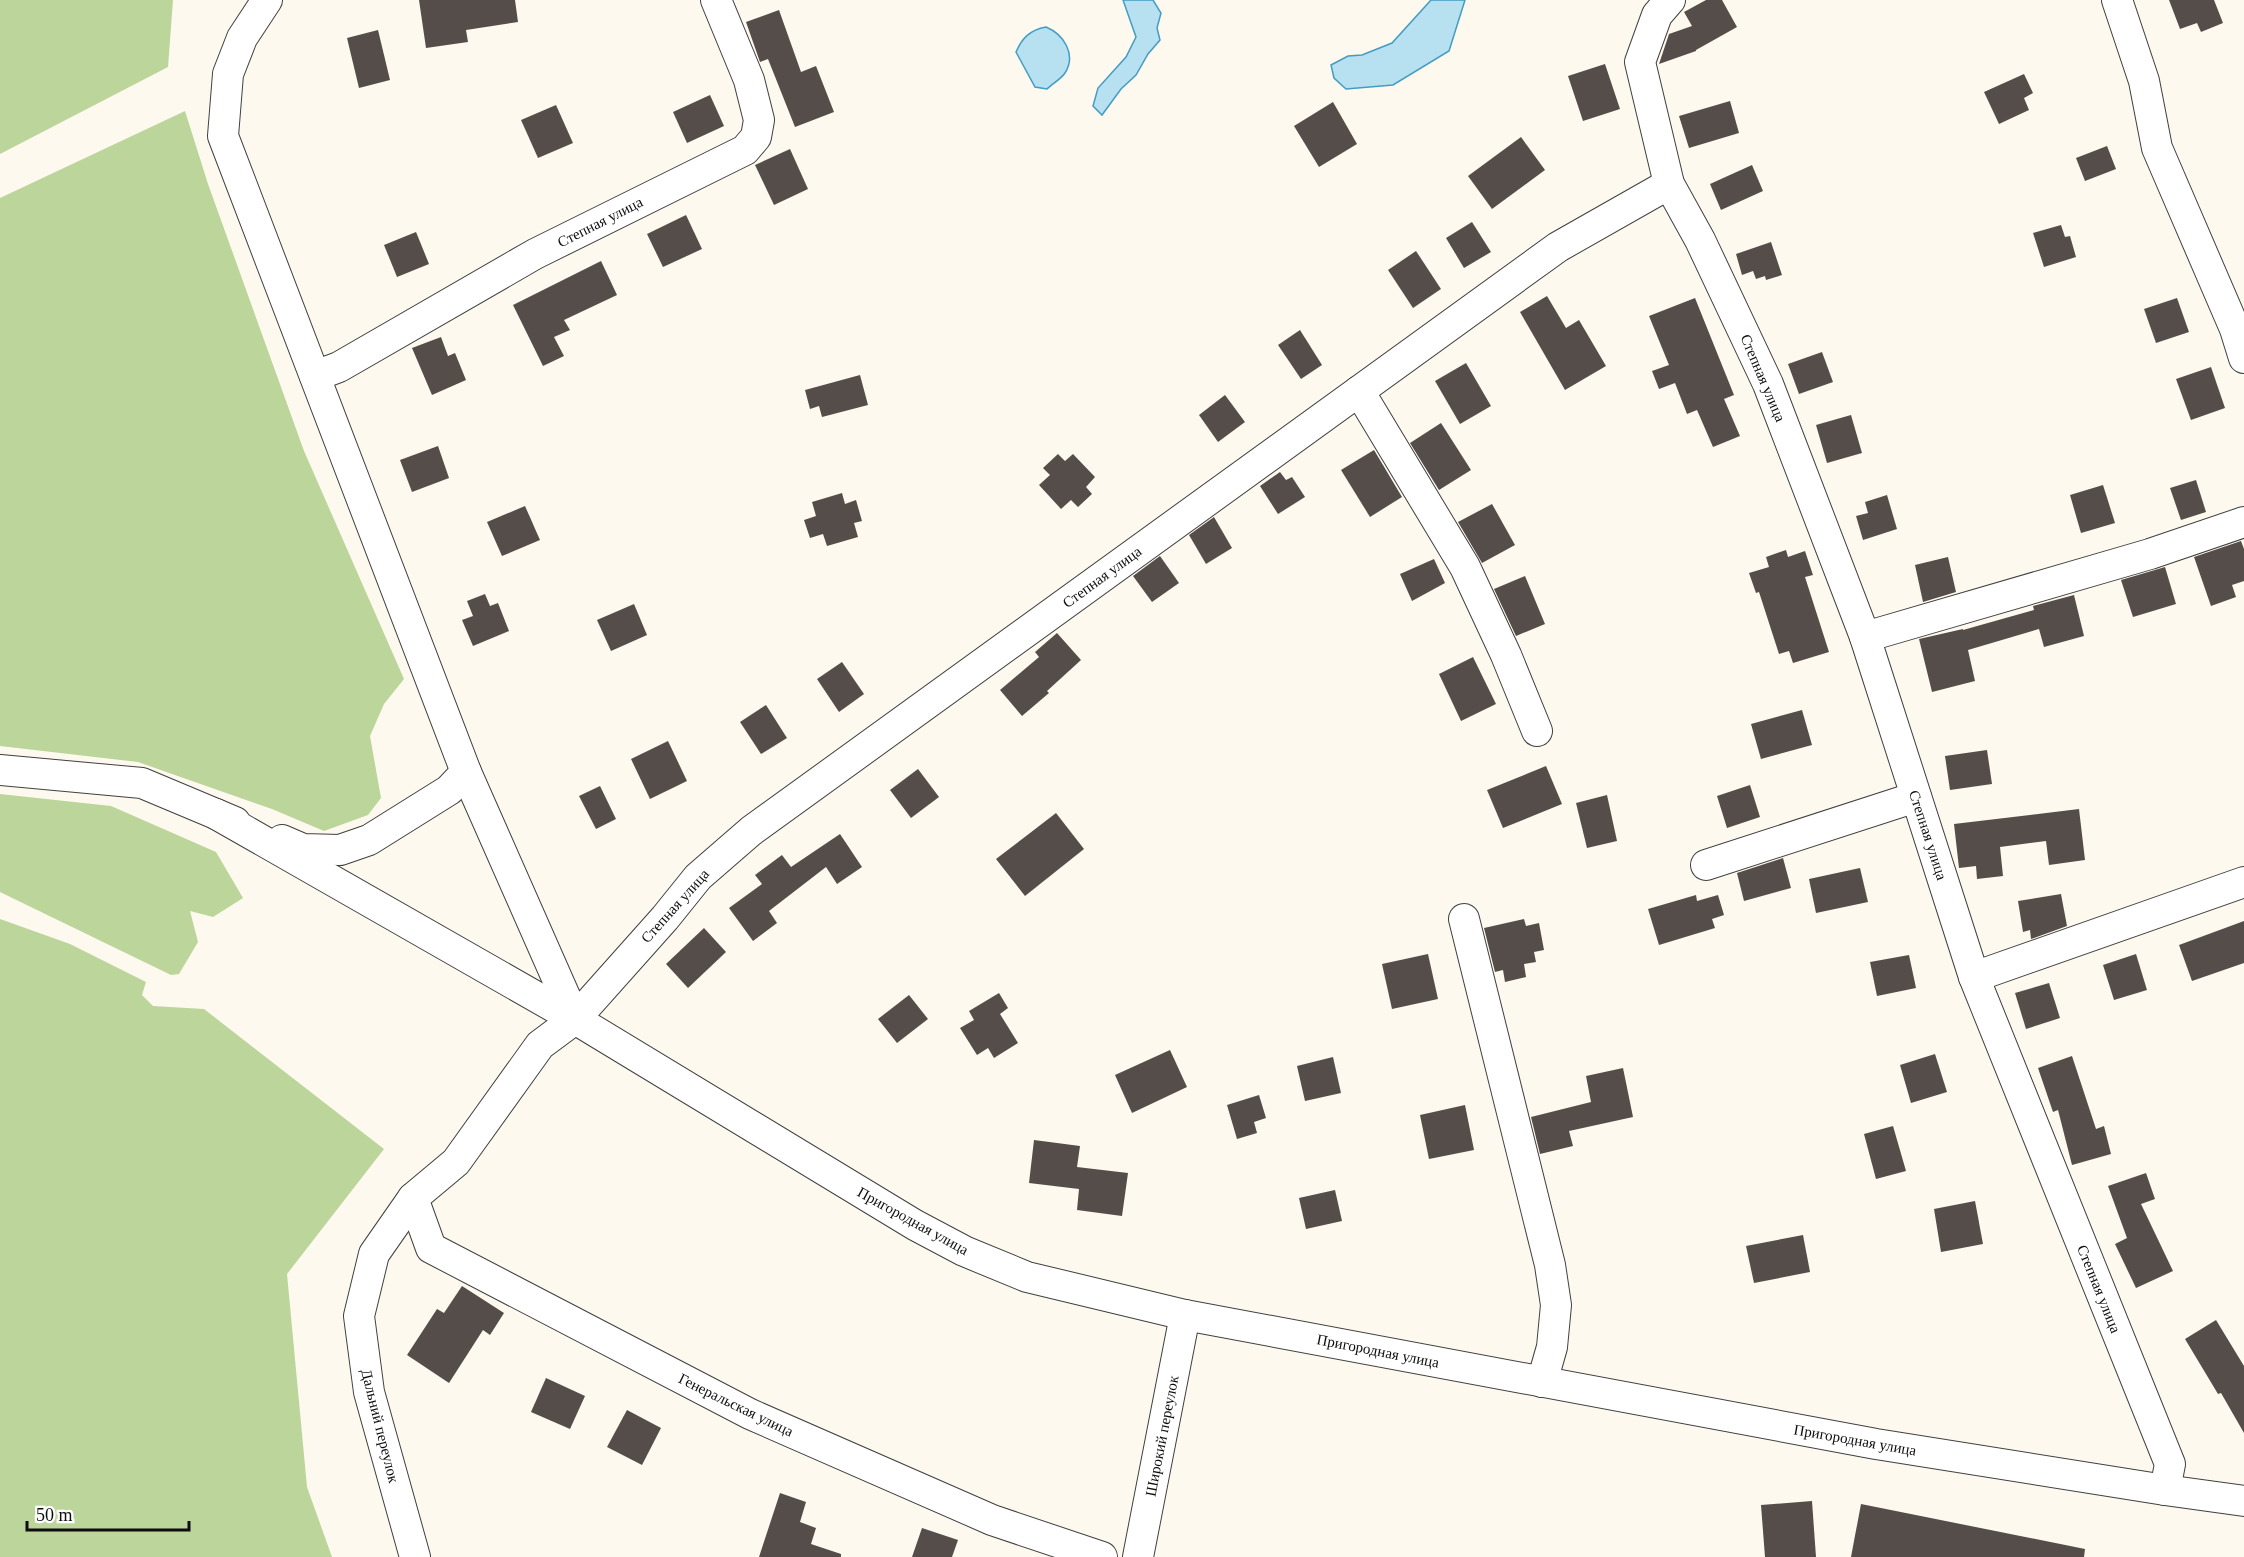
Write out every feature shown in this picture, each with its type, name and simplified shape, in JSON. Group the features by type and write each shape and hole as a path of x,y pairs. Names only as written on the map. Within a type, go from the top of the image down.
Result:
{"street":[{"path":"267,0 242,38 228,74 223,136 466,772 575,1018"},
{"name":"Степная улица","path":"315,376 339,367 535,254 745,150 756,137 759,120 749,80 716,0"},
{"name":"Степная улица","path":"1670,0 1657,15 1640,62 1669,184 1700,240 1768,384 1865,637 1974,977 2170,1464 2165,1490"},
{"path":"2117,0 2144,81 2157,148 2235,329 2244,358"},
{"name":"Степная улица","path":"412,1198 456,1162 540,1045 575,1018 665,918 698,877 751,831 1558,246 1669,184"},
{"path":"1359,391 1465,567 1506,655 1537,731"},
{"path":"1865,637 2150,554 2244,522"},
{"path":"0,770 142,783 303,849 340,850 369,840 403,819 449,790 466,772"},
{"path":"1706,865 1916,797"},
{"name":"Пригородная улица","path":"216,814 575,1018 915,1225 964,1251 1027,1277 1185,1315 1876,1444 2244,1501"},
{"path":"1974,977 2244,882"},
{"path":"1464,919 1550,1266 1556,1305 1552,1347 1542,1382"},
{"name":"Дальний переулок","path":"412,1198 374,1254 359,1316 369,1392 415,1557"},
{"name":"Генеральская улица","path":"412,1198 431,1248 442,1254 750,1414 992,1520 1102,1557"},
{"name":"Широкий переулок","path":"1138,1557 1185,1315"}],"green space":[{"path":"0,0 173,0 168,67 0,154"},
{"path":"185,111 208,184 304,451 404,679 384,704 370,736 381,798 368,815 324,831 272,809 138,762 0,746 0,198"},
{"path":"0,794 111,806 216,852 243,898 213,917 190,911 198,942 179,974 171,975 0,892"},
{"path":"0,919 70,944 146,982 142,995 153,1006 204,1009 384,1149 287,1274 307,1487 332,1557 0,1557"}],"water":[{"path":"1123,0 1153,0 1161,13 1157,28 1160,40 1148,54 1136,75 1121,89 1102,115 1093,106 1098,88 1126,57 1136,37"},
{"path":"1431,0 1465,0 1449,51 1393,85 1346,89 1334,78 1331,65 1348,56 1362,55 1392,43"},
{"path":"1046,27 1058,34 1069,52 1065,73 1047,89 1035,87 1016,52 1027,35"}],"building":[{"path":"419,0 515,0 518,22 466,30 468,42 426,48"},
{"path":"1706,0 1722,0 1737,27 1696,51 1659,64 1669,34 1692,26 1684,12"},
{"path":"2169,0 2214,0 2223,23 2201,32 2197,23 2180,29"},
{"path":"779,10 801,72 816,66 834,112 795,127 768,59 760,62 746,22"},
{"path":"378,30 390,80 359,88 347,38"},
{"path":"1605,64 1620,109 1583,121 1568,76"},
{"path":"2024,74 2033,93 2024,98 2029,110 1999,124 1984,92"},
{"path":"710,95 724,126 687,143 673,112"},
{"path":"1730,101 1739,133 1689,148 1679,116"},
{"path":"1333,102 1357,144 1319,167 1294,126"},
{"path":"556,105 573,143 538,158 521,120"},
{"path":"1521,137 1545,170 1492,209 1468,176"},
{"path":"2107,146 2116,169 2085,181 2076,158"},
{"path":"790,149 808,189 774,205 755,165"},
{"path":"1752,165 1763,191 1721,210 1710,184"},
{"path":"686,215 702,249 663,267 647,234"},
{"path":"1472,222 1491,252 1464,268 1446,238"},
{"path":"2061,225 2065,237 2070,236 2076,257 2044,267 2033,233"},
{"path":"416,232 429,264 397,277 384,245"},
{"path":"1771,242 1782,275 1766,280 1765,276 1756,279 1753,271 1742,275 1736,254"},
{"path":"1416,251 1441,289 1413,308 1388,270"},
{"path":"601,261 617,295 564,320 570,330 554,337 564,356 543,366 513,305"},
{"path":"1547,296 1566,328 1579,320 1606,366 1565,390 1520,312"},
{"path":"1695,298 1734,395 1724,399 1740,436 1713,447 1697,410 1687,414 1675,383 1659,389 1652,371 1669,365 1649,316"},
{"path":"2177,298 2189,332 2156,343 2144,309"},
{"path":"1300,330 1322,365 1301,379 1278,345"},
{"path":"441,337 448,356 455,353 466,380 432,395 412,348"},
{"path":"1822,352 1833,382 1799,394 1788,364"},
{"path":"1466,363 1491,406 1460,424 1435,381"},
{"path":"2211,367 2225,408 2191,420 2176,379"},
{"path":"860,375 868,405 822,417 819,406 810,409 805,390"},
{"path":"1225,395 1245,422 1218,442 1199,415"},
{"path":"1851,415 1862,453 1827,463 1816,425"},
{"path":"1441,423 1471,470 1439,490 1410,443"},
{"path":"438,446 449,478 412,492 400,460"},
{"path":"1374,450 1402,497 1370,517 1341,470"},
{"path":"1058,454 1065,461 1073,454 1095,477 1086,487 1092,494 1078,507 1071,500 1061,509 1039,485 1050,475 1043,468"},
{"path":"1280,472 1286,480 1292,477 1305,497 1278,514 1260,486"},
{"path":"2196,480 2206,512 2181,520 2170,488"},
{"path":"2103,485 2115,523 2081,533 2070,495"},
{"path":"842,493 845,504 856,500 862,521 854,523 858,537 827,546 823,534 810,538 804,520 816,516 812,502"},
{"path":"1887,495 1897,529 1863,540 1856,516 1868,513 1865,502"},
{"path":"1492,504 1515,545 1482,563 1458,522"},
{"path":"525,506 540,540 502,556 487,522"},
{"path":"1214,517 1232,548 1206,564 1189,535"},
{"path":"2241,541 2244,549 2244,581 2232,585 2236,597 2211,606 2194,557"},
{"path":"1786,550 1788,557 1805,551 1813,575 1805,577 1829,652 1793,663 1789,651 1779,654 1759,592 1756,593 1749,573 1769,567 1766,557"},
{"path":"1160,556 1179,583 1152,602 1133,576"},
{"path":"1948,557 1956,592 1923,602 1915,565"},
{"path":"1434,559 1445,583 1412,601 1400,574"},
{"path":"2165,567 2176,604 2133,617 2121,580"},
{"path":"1525,576 1545,624 1516,636 1494,589"},
{"path":"485,594 490,606 498,603 509,631 473,646 462,620 473,616 467,601"},
{"path":"2074,595 2084,636 2044,647 2039,629 1968,650 1975,681 1932,692 1919,639 1963,630 2034,610 2033,606"},
{"path":"634,604 647,635 611,651 597,620"},
{"path":"1057,633 1081,660 1047,691 1049,693 1022,716 1000,690 1039,657 1035,652"},
{"path":"1473,657 1496,704 1461,721 1439,674"},
{"path":"842,662 864,694 839,712 817,679"},
{"path":"766,705 787,738 761,754 740,722"},
{"path":"1802,710 1812,745 1761,759 1751,724"},
{"path":"668,741 687,781 650,799 631,759"},
{"path":"1987,750 1992,784 1950,790 1945,756"},
{"path":"1546,766 1562,804 1503,828 1487,790"},
{"path":"918,769 939,797 911,818 890,790"},
{"path":"1750,785 1760,817 1727,828 1717,796"},
{"path":"600,786 616,819 596,829 579,796"},
{"path":"1607,795 1617,841 1587,848 1576,803"},
{"path":"2079,809 2085,860 2049,865 2046,841 2000,847 2003,876 1977,879 1976,866 1959,868 1954,824"},
{"path":"1056,813 1084,849 1025,896 996,859"},
{"path":"840,834 862,867 837,884 826,867 769,911 777,923 753,941 729,908 762,884 755,875 782,855 791,867"},
{"path":"1783,858 1791,888 1744,901 1737,873"},
{"path":"1860,868 1868,902 1816,913 1809,879"},
{"path":"2061,894 2067,926 2031,939 2030,930 2023,932 2018,901"},
{"path":"1696,895 1697,901 1718,895 1724,915 1712,919 1715,928 1659,945 1648,909"},
{"path":"1524,919 1526,926 1539,923 1544,950 1534,952 1536,962 1524,964 1526,977 1505,982 1503,970 1495,972 1484,928"},
{"path":"2244,921 2244,963 2192,981 2179,945"},
{"path":"704,928 726,952 688,988 666,964"},
{"path":"1428,954 1438,999 1392,1009 1382,964"},
{"path":"2136,954 2147,990 2114,1000 2103,965"},
{"path":"1909,955 1916,988 1877,996 1870,962"},
{"path":"2049,983 2060,1018 2026,1029 2015,993"},
{"path":"999,993 1008,1008 1000,1014 1018,1043 994,1058 988,1048 977,1055 960,1028 974,1020 969,1011"},
{"path":"909,995 928,1019 897,1043 878,1019"},
{"path":"1170,1050 1187,1087 1132,1113 1115,1075"},
{"path":"1935,1054 1947,1092 1911,1103 1900,1065"},
{"path":"2072,1056 2096,1129 2104,1126 2111,1154 2072,1165 2058,1110 2053,1112 2038,1068"},
{"path":"1333,1057 1341,1093 1305,1101 1297,1066"},
{"path":"1623,1068 1633,1117 1569,1131 1573,1146 1540,1154 1531,1117 1591,1102 1586,1076"},
{"path":"1259,1095 1266,1118 1254,1122 1257,1133 1237,1139 1227,1105"},
{"path":"1465,1105 1474,1150 1429,1159 1420,1115"},
{"path":"1893,1126 1906,1171 1876,1179 1864,1134"},
{"path":"1034,1140 1080,1146 1077,1167 1128,1173 1122,1216 1077,1210 1079,1189 1029,1183"},
{"path":"2146,1173 2155,1199 2141,1204 2173,1271 2136,1288 2115,1244 2127,1238 2108,1186"},
{"path":"1335,1190 1342,1221 1306,1229 1299,1198"},
{"path":"1975,1201 1983,1244 1941,1252 1934,1209"},
{"path":"1803,1235 1810,1272 1754,1283 1746,1246"},
{"path":"462,1286 504,1313 490,1335 483,1330 449,1383 407,1355 437,1309 444,1313"},
{"path":"2216,1320 2244,1366 2244,1433 2185,1339"},
{"path":"546,1378 585,1396 570,1429 531,1412"},
{"path":"627,1410 661,1428 642,1465 607,1447"},
{"path":"780,1493 806,1502 800,1522 816,1528 811,1544 841,1554 841,1557 759,1557"},
{"path":"1812,1501 1816,1557 1765,1557 1761,1505"},
{"path":"1861,1504 2085,1549 2084,1557 1851,1557"},
{"path":"922,1528 958,1540 952,1557 912,1557"}]}
